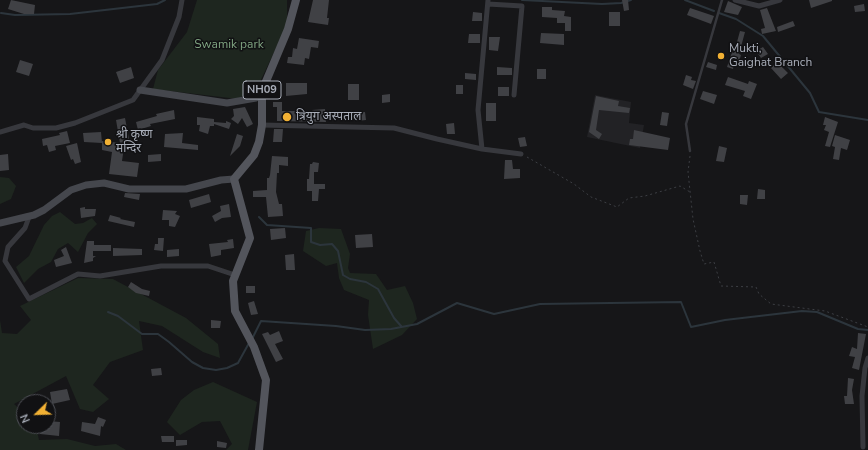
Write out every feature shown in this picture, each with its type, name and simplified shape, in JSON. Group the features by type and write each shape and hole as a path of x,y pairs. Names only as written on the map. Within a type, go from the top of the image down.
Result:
{"main road":[{"name":"NH09","path":"234,178 254,155 259,142 262,125 262,91 288,29 296,0"},
{"path":"140,90 227,103 256,98 262,91"},
{"path":"0,223 28,217 44,210 71,190 86,185 104,183 129,189 186,189 234,178 250,238 233,281 235,311 254,347 266,380 259,450"}],"street":[{"path":"0,132 24,125 33,128 56,128 75,124 133,100 162,60 179,17 182,0"},
{"path":"735,0 759,6 780,0"},
{"path":"482,149 478,110 488,2 522,6 514,95"},
{"path":"262,125 394,128 482,149 521,154"},
{"path":"28,217 25,228 8,247 6,260 29,299 78,274 100,276 161,266 208,266 235,276"},
{"path":"863,447 862,420 868,358"}],"lane":[{"path":"690,151 686,124 722,0"}],"path":[{"path":"690,151 688,172 693,219 700,251 704,264 714,262 721,286 756,287 759,294 771,304 825,312 868,327"},
{"path":"521,154 533,159 562,176 591,197 617,207 629,198 645,196 680,186 690,192"}],"shaded area":[{"path":"595,95 631,102 629,123 644,125 640,148 587,137"}],"green space":[{"name":"Swamik park","path":"197,0 287,0 287,25 258,86 238,99 153,89 158,70 187,32"},
{"path":"0,177 9,178 16,186 11,199 0,204"},
{"path":"60,212 75,224 83,223 92,218 97,224 88,233 78,252 68,243 58,249 51,262 38,269 24,283 16,267 29,256 44,225 52,216"},
{"path":"319,228 341,229 350,254 348,268 350,273 376,274 387,290 405,286 413,303 417,319 402,335 373,349 368,315 369,300 344,290 339,278 337,263 326,266 303,251 306,231"},
{"path":"78,278 113,279 186,318 218,344 220,358 203,352 162,326 139,321 143,350 110,362 93,385 109,399 93,412 80,409 66,376 33,394 16,394 16,403 14,404 16,406 16,434 38,434 39,440 67,439 95,446 116,444 126,450 0,450 0,320 2,333 17,334 31,320 20,306"},
{"path":"213,382 257,402 248,450 226,450 232,444 220,421 202,422 180,435 167,422 181,400 194,390"}],"building":[{"path":"11,0 35,5 34,14 24,14 8,9"},
{"path":"313,0 329,0 327,18 329,18 328,25 308,22"},
{"path":"622,0 628,0 629,10 624,11"},
{"path":"809,0 832,0 832,1 811,8"},
{"path":"728,1 742,7 738,15 724,12"},
{"path":"864,4 865,11 855,12 854,6"},
{"path":"542,7 552,7 552,10 565,11 564,16 571,17 571,31 565,31 565,23 557,23 557,18 542,17"},
{"path":"690,8 714,16 711,24 687,15"},
{"path":"767,8 776,31 762,34 761,29 765,28 760,10"},
{"path":"473,12 482,13 482,21 472,21"},
{"path":"609,12 620,12 620,26 609,26"},
{"path":"793,21 795,26 778,32 777,27"},
{"path":"740,31 745,32 739,54 741,55 738,65 734,64 733,69 727,67 732,52 734,53"},
{"path":"541,33 564,34 564,45 540,43"},
{"path":"469,34 480,34 480,43 468,43"},
{"path":"489,37 500,37 498,51 489,50"},
{"path":"299,38 319,41 318,48 311,47 309,59 305,58 304,65 287,63 288,57 292,57 293,48 297,49"},
{"path":"763,47 768,54 761,58 756,51"},
{"path":"20,60 33,64 29,76 16,72"},
{"path":"708,62 717,65 716,70 706,67"},
{"path":"777,62 788,73 781,79 771,68"},
{"path":"131,67 134,78 120,83 116,72"},
{"path":"497,67 512,68 512,75 497,75"},
{"path":"537,69 546,69 546,79 537,79"},
{"path":"465,73 476,74 476,80 465,79"},
{"path":"686,75 692,77 691,80 696,81 693,89 683,85"},
{"path":"728,77 748,84 749,81 757,84 751,99 743,96 745,91 725,85"},
{"path":"286,83 307,83 307,94 286,96"},
{"path":"348,84 359,84 359,100 348,100"},
{"path":"456,85 463,85 463,94 456,94"},
{"path":"498,87 509,87 509,96 498,96"},
{"path":"703,91 717,95 714,104 700,99"},
{"path":"390,94 390,102 382,103 382,95"},
{"path":"596,96 619,101 618,106 630,108 629,113 599,110 596,130 602,134 599,139 589,132"},
{"path":"273,102 282,102 282,111 301,111 302,116 313,115 312,110 325,109 326,122 277,121 277,107 273,107"},
{"path":"486,103 496,103 496,121 486,121"},
{"path":"245,107 253,124 247,127 242,118 238,124 231,119 234,116 233,109"},
{"path":"174,110 175,119 150,124 151,126 138,130 136,122 157,116 156,114"},
{"path":"365,112 366,120 357,121 356,113"},
{"path":"662,112 669,113 667,126 660,125"},
{"path":"197,117 214,119 214,122 226,123 226,121 231,123 229,129 214,124 214,126 210,126 208,134 199,131 200,125 197,125"},
{"path":"825,117 838,122 830,147 825,146 829,132 824,130 826,125 823,125"},
{"path":"125,118 129,139 125,140 122,161 139,163 137,177 109,174 112,152 102,150 102,141 120,143 116,120"},
{"path":"454,123 455,134 447,134 446,124"},
{"path":"274,129 283,129 282,142 273,142"},
{"path":"634,130 670,138 668,150 629,145 630,139 633,139"},
{"path":"67,131 70,143 55,146 56,150 49,152 47,145 43,146 42,139 60,135 59,133"},
{"path":"101,132 102,143 84,142 83,133"},
{"path":"183,133 182,143 198,145 198,150 164,147 165,134"},
{"path":"237,134 243,136 240,146 230,156"},
{"path":"835,135 850,140 847,150 841,148 839,160 833,159 835,147 832,146"},
{"path":"525,137 527,146 520,147 518,138"},
{"path":"77,143 81,162 75,164 73,159 71,160 66,146"},
{"path":"719,146 727,148 724,162 716,161"},
{"path":"8,154 9,170 0,171 0,155"},
{"path":"161,154 161,161 148,162 148,155"},
{"path":"272,156 288,157 288,166 279,165 279,173 277,173 276,192 279,204 282,204 283,216 268,217 266,197 253,197 253,191 267,190 267,178 269,178 270,175"},
{"path":"505,160 512,160 513,169 520,169 520,178 504,179"},
{"path":"313,162 319,163 318,172 314,172 314,184 325,184 325,189 319,189 318,201 312,201 312,191 307,191 307,179 309,179 310,164"},
{"path":"758,189 765,190 765,199 757,199"},
{"path":"125,193 140,194 139,200 124,197"},
{"path":"209,194 211,202 191,208 189,200"},
{"path":"740,195 748,195 747,205 740,204"},
{"path":"229,204 231,217 222,218 215,222 212,216 221,211 220,206"},
{"path":"85,207 85,209 96,209 95,216 81,218 80,208"},
{"path":"163,210 177,211 175,214 180,216 175,227 169,226 169,220 162,220"},
{"path":"110,215 135,222 134,227 108,221"},
{"path":"285,228 286,238 271,240 270,229"},
{"path":"372,234 373,247 356,248 355,235"},
{"path":"158,238 164,238 163,251 154,250 155,244 158,244"},
{"path":"233,239 234,248 221,250 221,255 211,257 209,244 228,242 227,240"},
{"path":"87,241 94,241 94,245 111,245 111,251 93,251 93,256 96,256 93,258 93,261 84,263"},
{"path":"66,247 72,263 56,267 54,260 64,256 61,250"},
{"path":"113,248 142,249 142,255 113,256"},
{"path":"179,249 179,256 167,257 167,250"},
{"path":"294,254 295,270 286,270 285,255"},
{"path":"131,282 142,289 150,291 149,296 136,293 128,287"},
{"path":"246,286 255,286 255,293 246,293"},
{"path":"254,301 258,314 251,315 248,303"},
{"path":"211,320 221,321 220,328 211,328"},
{"path":"279,331 283,341 275,344 283,359 276,362 262,334 268,332 270,335"},
{"path":"858,333 866,334 859,370 852,368 855,357 849,356 852,347 857,349"},
{"path":"161,368 162,375 152,376 151,369"},
{"path":"848,378 854,379 852,390 854,404 845,404 844,396 847,396"},
{"path":"67,389 70,400 56,403 56,394 50,394 50,392"},
{"path":"98,417 106,420 103,427 101,426 100,436 81,431 82,422 95,424"},
{"path":"56,422 60,422 59,436 40,434 56,434"},
{"path":"161,436 174,436 174,442 162,442"},
{"path":"176,440 187,440 187,445 176,446"},
{"path":"217,441 227,443 226,448 217,447"}],"waterway":[{"path":"1,13 15,15 70,14 157,4 165,0"},
{"path":"522,0 602,4 621,3 631,0"},
{"path":"685,0 714,11"},
{"path":"719,13 736,19 763,36 810,93 819,112 868,120"},
{"path":"259,217 267,225 311,228 311,242 320,245 332,244 338,251 343,275 350,279 366,282 378,289 394,318 401,326"},
{"path":"253,337 261,321 336,326 365,330 391,329 417,324 457,303 494,314 540,304 681,302 691,327 725,320 802,311 817,312 858,329 868,330"},
{"path":"108,312 118,316 142,334 158,334 192,362 203,368 216,370 227,368 238,363 249,343"}],"place":[{"name":"Mukti, Gaighat Branch","path":"721,56"},
{"name":"त्रियुग अस्पताल","path":"287,117"},
{"name":"श्री कृष्ण मन्दिर","path":"108,142"}]}
